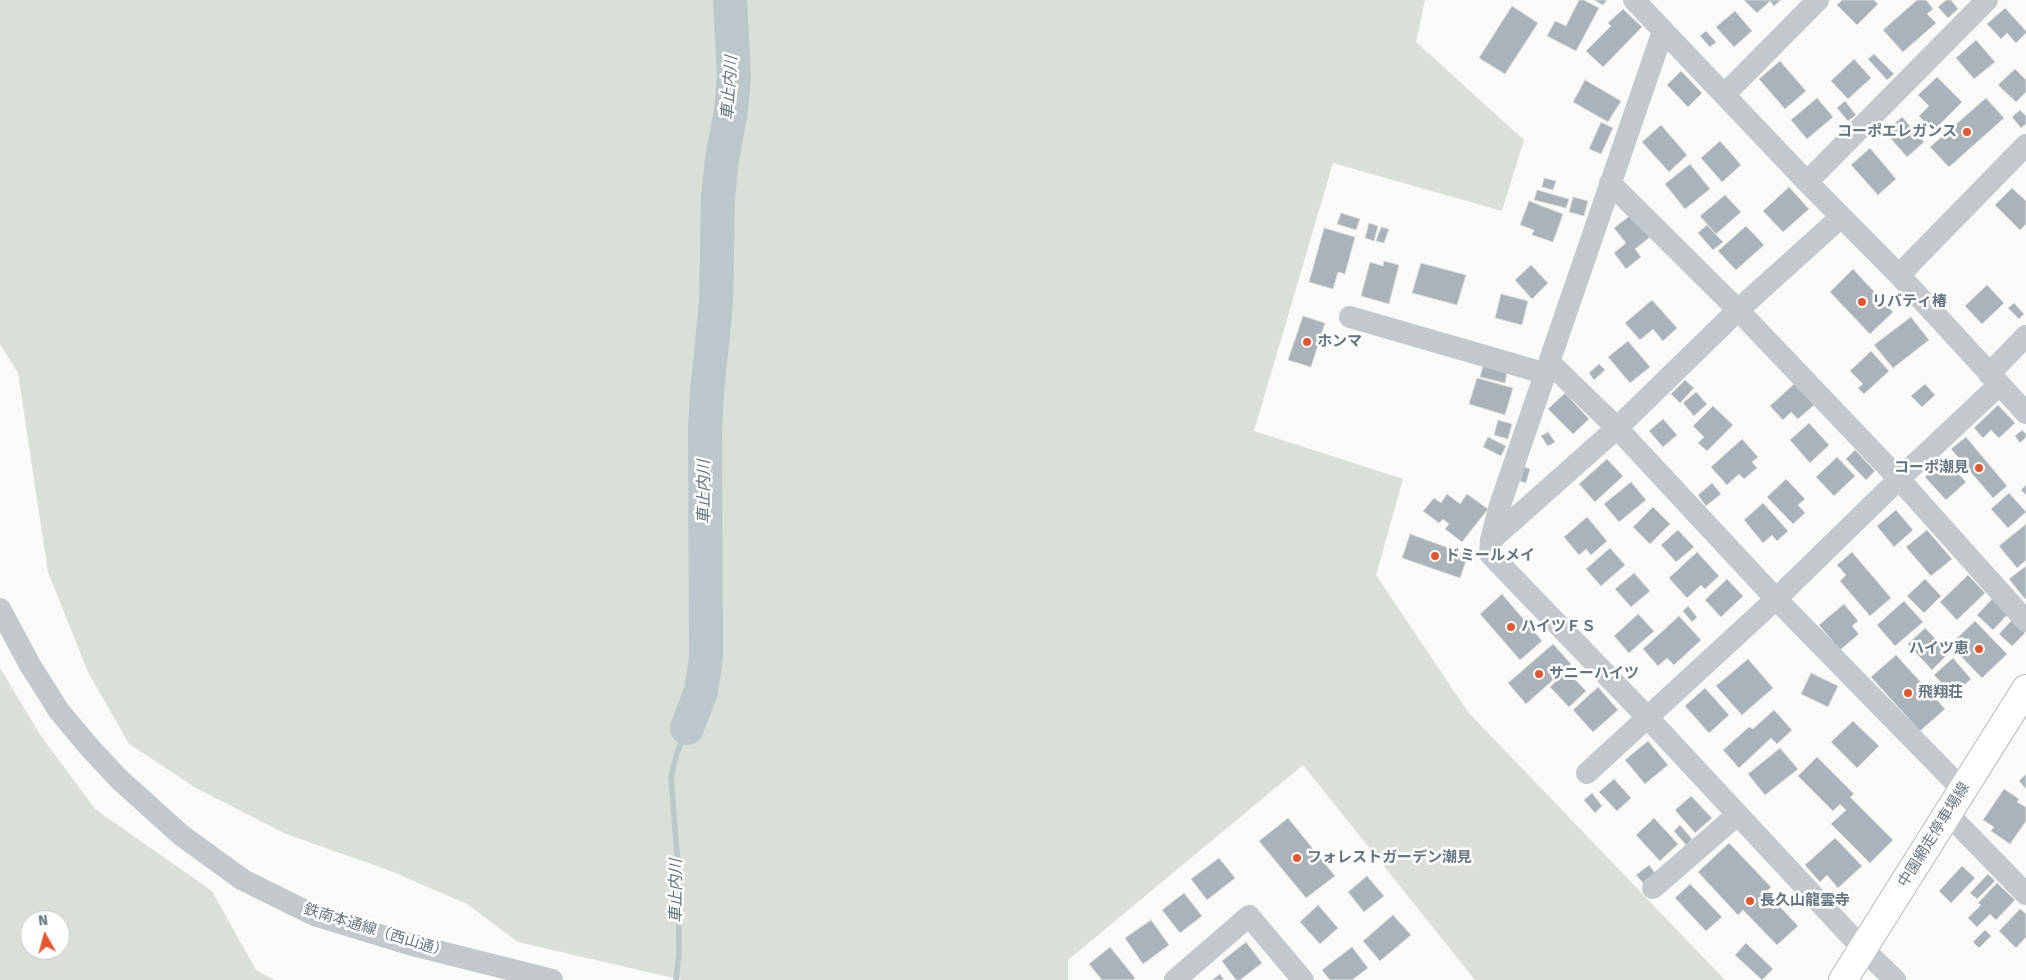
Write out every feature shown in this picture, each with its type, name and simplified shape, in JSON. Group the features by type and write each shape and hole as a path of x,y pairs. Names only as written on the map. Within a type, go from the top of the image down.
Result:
{"main road":[{"name":"中園網走停車場線","path":"1843,980 2026,690"}],"street":[{"path":"1634,0 1807,182 1899,275 2026,413"},
{"path":"1725,94 1818,0"},
{"path":"1807,182 1987,0"},
{"path":"1663,31 1549,368 1500,505 1491,540 1490,554 1648,718 1862,948 1895,980"},
{"path":"1899,275 2026,145"},
{"path":"1610,183 1738,310 1898,479 2026,621"},
{"path":"1491,540 1616,428 1738,310 1841,217"},
{"path":"1350,317 1549,368 1616,428 1776,599 1963,790"},
{"path":"1587,773 1776,599 1898,479 1994,380 2026,336"},
{"name":"鉄南本通線（西山通）","path":"0,609 30,665 59,711 119,779 181,835 243,880 305,910 409,944 552,980"},
{"path":"1948,814 2026,894"},
{"path":"1654,888 1737,815"},
{"path":"1175,980 1249,916 1303,980"}],"shaded area":[{"path":"0,0 1425,0 1416,42 1524,140 1502,211 1333,163 1254,431 1403,479 1376,575 1468,712 1725,980 1475,980 1303,765 1068,960 1068,980 682,980 518,942 467,904 391,871 286,834 196,788 129,744 88,672 48,572 18,373 0,344"},
{"path":"0,668 41,736 95,809 212,891 256,970 274,980 0,980"}],"building":[{"path":"1579,0 1584,0 1599,8 1576,51 1547,36 1555,21 1566,26"},
{"path":"1594,0 1607,0 1603,5"},
{"path":"1744,0 1781,0 1774,6 1770,1 1757,13"},
{"path":"1842,0 1874,0 1878,4 1857,25 1837,5"},
{"path":"1917,0 1926,0 1933,9 1927,14 1936,23 1903,52 1883,30"},
{"path":"1946,0 1951,0 1958,9 1948,18 1938,7"},
{"path":"1512,6 1538,23 1505,74 1479,58"},
{"path":"2005,8 2026,31 2016,43 2007,33 2001,39 1987,24"},
{"path":"1623,9 1642,27 1603,67 1586,51 1611,26 1608,23"},
{"path":"1735,11 1752,31 1734,47 1716,27"},
{"path":"1706,31 1716,42 1710,47 1700,36"},
{"path":"1976,40 1995,62 1974,79 1956,58"},
{"path":"1874,54 1894,74 1887,80 1868,59"},
{"path":"1854,59 1871,78 1848,99 1831,81"},
{"path":"1780,61 1806,91 1785,109 1759,79"},
{"path":"2015,69 2026,80 2026,92 2016,102 1998,85"},
{"path":"1681,71 1702,93 1688,107 1667,85"},
{"path":"1937,77 1962,102 1933,131 1919,116 1929,106 1918,95"},
{"path":"1585,80 1621,101 1608,122 1573,102"},
{"path":"1817,98 1833,117 1807,139 1791,120"},
{"name":"コーポエレガンス","path":"1986,98 2004,118 1949,167 1930,147"},
{"path":"1845,101 1856,115 1848,121 1837,108"},
{"path":"2020,110 2026,116 2026,124 2021,128 2012,117"},
{"path":"1902,117 1924,142 1907,157 1885,132"},
{"path":"1601,122 1613,128 1601,154 1589,149"},
{"path":"1661,125 1687,155 1669,172 1642,142"},
{"path":"1720,141 1741,165 1722,182 1701,158"},
{"path":"1870,148 1896,179 1878,195 1851,165"},
{"path":"1690,164 1710,189 1685,209 1665,184"},
{"path":"1544,178 1556,181 1553,190 1542,187"},
{"path":"1789,187 1809,209 1783,232 1763,211"},
{"path":"2012,188 2026,201 2026,224 2020,230 1995,205"},
{"path":"1537,190 1569,199 1566,208 1534,200"},
{"path":"1725,195 1741,212 1716,234 1700,216"},
{"path":"1573,197 1588,201 1584,216 1569,212"},
{"path":"1529,201 1563,214 1553,242 1532,235 1534,230 1520,225"},
{"path":"1341,213 1360,219 1356,230 1337,224"},
{"path":"1632,214 1650,237 1635,249 1641,257 1626,269 1614,253 1626,243 1614,228"},
{"path":"1369,223 1378,226 1374,241 1365,238"},
{"path":"1707,225 1723,242 1713,250 1698,233"},
{"path":"1746,226 1764,245 1736,270 1718,251"},
{"path":"1381,227 1389,229 1384,243 1376,241"},
{"path":"1324,228 1355,237 1345,274 1338,272 1333,289 1309,282"},
{"path":"1384,261 1399,265 1389,304 1361,296 1370,262 1383,266"},
{"path":"1421,263 1466,275 1457,305 1412,293"},
{"path":"1531,265 1548,283 1532,299 1515,280"},
{"name":"リバティ椿","path":"1853,269 1893,312 1870,334 1830,292"},
{"path":"1987,285 2004,303 1982,324 1965,306"},
{"path":"1501,294 1528,301 1522,325 1495,318"},
{"path":"1652,300 1677,328 1663,341 1653,329 1640,340 1625,323"},
{"path":"2014,303 2024,314 2019,319 2008,308"},
{"name":"ホンマ","path":"1303,316 1325,323 1311,367 1288,360"},
{"path":"1911,317 1929,340 1893,368 1874,345"},
{"path":"1628,341 1650,367 1630,383 1608,357"},
{"path":"1871,351 1889,371 1864,394 1858,388 1863,384 1850,371"},
{"path":"1599,364 1605,370 1594,380 1589,373"},
{"path":"1483,366 1507,372 1505,383 1480,377"},
{"path":"1477,378 1513,388 1505,415 1469,404"},
{"path":"1685,380 1694,388 1680,403 1671,394"},
{"path":"1795,383 1814,405 1798,419 1791,412 1783,420 1770,406"},
{"path":"1925,384 1935,395 1922,407 1911,396"},
{"path":"1696,392 1707,404 1694,416 1683,403"},
{"path":"1565,393 1589,419 1573,434 1548,409"},
{"path":"1998,405 2015,423 1999,438 1991,430 1983,438 1974,428"},
{"path":"1713,406 1733,425 1707,451 1698,443 1704,437 1693,426"},
{"path":"1663,419 1677,435 1663,447 1649,431"},
{"path":"1498,420 1512,424 1508,439 1494,435"},
{"path":"1809,423 1829,445 1810,463 1790,440"},
{"path":"2022,430 2026,437 2020,443 2015,436"},
{"path":"1548,432 1555,442 1548,446 1541,436"},
{"path":"1488,437 1506,446 1501,456 1483,447"},
{"name":"コーポ潮見","path":"1966,437 2007,486 1993,498 1951,449"},
{"path":"1742,439 1758,457 1752,462 1757,468 1744,479 1739,474 1727,485 1711,467"},
{"path":"1855,450 1875,471 1866,480 1846,459"},
{"path":"1837,457 1855,476 1834,496 1816,477"},
{"path":"1607,459 1623,476 1595,502 1579,484"},
{"path":"1940,464 1948,473 1953,468 1966,482 1946,500 1925,477"},
{"path":"1524,467 1530,469 1526,483 1520,481"},
{"path":"1786,479 1805,499 1798,505 1805,513 1793,524 1767,497"},
{"path":"1631,482 1646,500 1619,522 1604,504"},
{"path":"1712,483 1721,494 1706,506 1698,495"},
{"path":"2026,485 2026,495 2021,490"},
{"path":"2009,493 2026,512 2008,528 1991,509"},
{"path":"1447,494 1460,504 1467,494 1488,509 1462,542 1445,529 1449,524 1443,519 1439,523 1423,511 1434,498 1441,503"},
{"path":"1763,503 1788,531 1777,541 1772,535 1763,543 1744,520"},
{"path":"1653,507 1670,524 1650,544 1633,527"},
{"path":"1896,510 1913,530 1894,547 1877,526"},
{"path":"1587,517 1607,541 1591,555 1586,549 1579,555 1564,537"},
{"path":"2026,524 2026,560 2017,568 1999,546"},
{"path":"1678,530 1694,547 1676,562 1661,545"},
{"path":"1927,530 1952,559 1931,576 1906,547"},
{"name":"ドミールメイ","path":"1410,534 1468,555 1460,578 1402,558"},
{"path":"1610,548 1625,565 1601,586 1586,569"},
{"path":"1697,552 1719,576 1705,589 1701,585 1687,598 1669,578"},
{"path":"1852,552 1891,598 1870,616 1840,581 1846,575 1837,565"},
{"path":"2026,566 2026,598 2025,599 2009,579"},
{"path":"1634,573 1650,591 1631,607 1615,589"},
{"path":"1968,575 1985,593 1957,620 1940,602"},
{"path":"1727,579 1743,596 1721,617 1705,600"},
{"path":"1925,579 1941,596 1924,613 1907,596"},
{"name":"ハイツＦＳ","path":"1502,594 1542,641 1520,660 1480,614"},
{"path":"1993,598 2009,613 1993,630 1977,615"},
{"path":"1904,601 1923,622 1895,646 1877,625"},
{"path":"1844,604 1858,621 1852,626 1859,634 1840,650 1819,625"},
{"path":"1688,606 1697,617 1692,622 1683,611"},
{"path":"1638,614 1654,631 1629,653 1614,636"},
{"path":"1679,616 1701,640 1674,665 1667,658 1658,666 1643,649"},
{"path":"2012,620 2025,633 2012,646 1999,634"},
{"name":"ハイツ恵","path":"1975,621 2007,654 1982,678 1950,645"},
{"path":"1925,628 1949,653 1932,670 1908,644"},
{"name":"サニーハイツ","path":"1553,644 1571,664 1526,704 1508,683"},
{"name":"飛翔荘","path":"1896,655 1945,709 1920,731 1871,677"},
{"path":"1953,658 1971,679 1953,695 1934,675"},
{"path":"1748,659 1773,688 1742,715 1716,686"},
{"path":"1567,671 1586,691 1569,707 1550,687"},
{"path":"1811,673 1838,686 1828,707 1801,694"},
{"path":"1598,687 1618,710 1593,732 1573,710"},
{"path":"1705,688 1729,715 1709,733 1685,706"},
{"path":"1774,710 1792,730 1777,744 1771,738 1739,768 1723,750 1749,727 1753,729"},
{"path":"1853,721 1879,746 1857,768 1831,742"},
{"path":"1648,741 1668,765 1645,784 1625,760"},
{"path":"1780,748 1798,769 1765,795 1748,774"},
{"path":"1817,757 1854,794 1850,797 1893,840 1870,863 1831,824 1846,810 1840,804 1833,811 1798,776"},
{"path":"2026,774 2026,789 2019,781"},
{"path":"1614,779 1631,798 1617,811 1599,792"},
{"path":"2004,789 2019,799 2017,802 2026,807 2026,821 2010,844 1991,831 1994,827 1983,820"},
{"path":"1592,793 1602,806 1595,813 1584,800"},
{"path":"1691,796 1712,818 1695,833 1675,810"},
{"name":"フォレストガーデン潮見","path":"1288,818 1335,876 1306,898 1259,841"},
{"path":"1654,818 1678,844 1660,861 1636,835"},
{"path":"1680,825 1692,839 1686,845 1674,831"},
{"path":"1835,838 1862,866 1838,888 1827,875 1820,882 1805,865"},
{"name":"長久山龍雲寺","path":"1729,843 1771,887 1766,892 1798,926 1777,945 1743,910 1738,915 1698,872"},
{"path":"1219,858 1235,878 1207,900 1191,879"},
{"path":"1649,865 1656,874 1644,884 1636,875"},
{"path":"1962,866 1975,878 1951,903 1939,891"},
{"path":"1988,874 1995,881 1977,899 1970,893"},
{"path":"1367,876 1384,896 1364,912 1348,892"},
{"path":"1997,883 2015,900 1996,920 1990,914 1977,927 1968,918 1981,905 1978,903"},
{"path":"1690,884 1722,917 1706,931 1675,898"},
{"path":"1184,893 1202,916 1180,933 1162,910"},
{"path":"1318,905 1338,928 1320,944 1300,922"},
{"path":"2020,909 2026,914 2026,937 2016,948 1999,931"},
{"path":"1393,915 1411,935 1380,961 1363,941"},
{"path":"1151,920 1169,945 1143,964 1125,938"},
{"path":"1985,930 1991,936 1979,948 1973,942"},
{"path":"1246,942 1262,963 1240,980 1236,980 1222,961"},
{"path":"1746,943 1773,969 1762,980 1735,955"},
{"path":"1110,947 1135,978 1133,980 1102,980 1089,964"},
{"path":"1352,947 1368,968 1352,980 1330,980 1322,970"},
{"path":"1220,974 1224,980 1212,980"}],"waterway":[{"name":"車止内川","path":"687,728 701,691 706,658 705,429 716,303 718,197 734,77 730,0"},
{"name":"車止内川","path":"676,980 679,954 678,867 671,777 677,753 687,728"}],"place":[{"name":"コーポエレガンス","path":"1967,132"},
{"name":"リバティ椿","path":"1862,302"},
{"name":"ホンマ","path":"1307,342"},
{"name":"コーポ潮見","path":"1979,468"},
{"name":"ドミールメイ","path":"1435,556"},
{"name":"ハイツＦＳ","path":"1511,627"},
{"name":"ハイツ恵","path":"1979,649"},
{"name":"サニーハイツ","path":"1539,674"},
{"name":"飛翔荘","path":"1908,693"},
{"name":"フォレストガーデン潮見","path":"1297,858"},
{"name":"長久山龍雲寺","path":"1750,901"}]}
